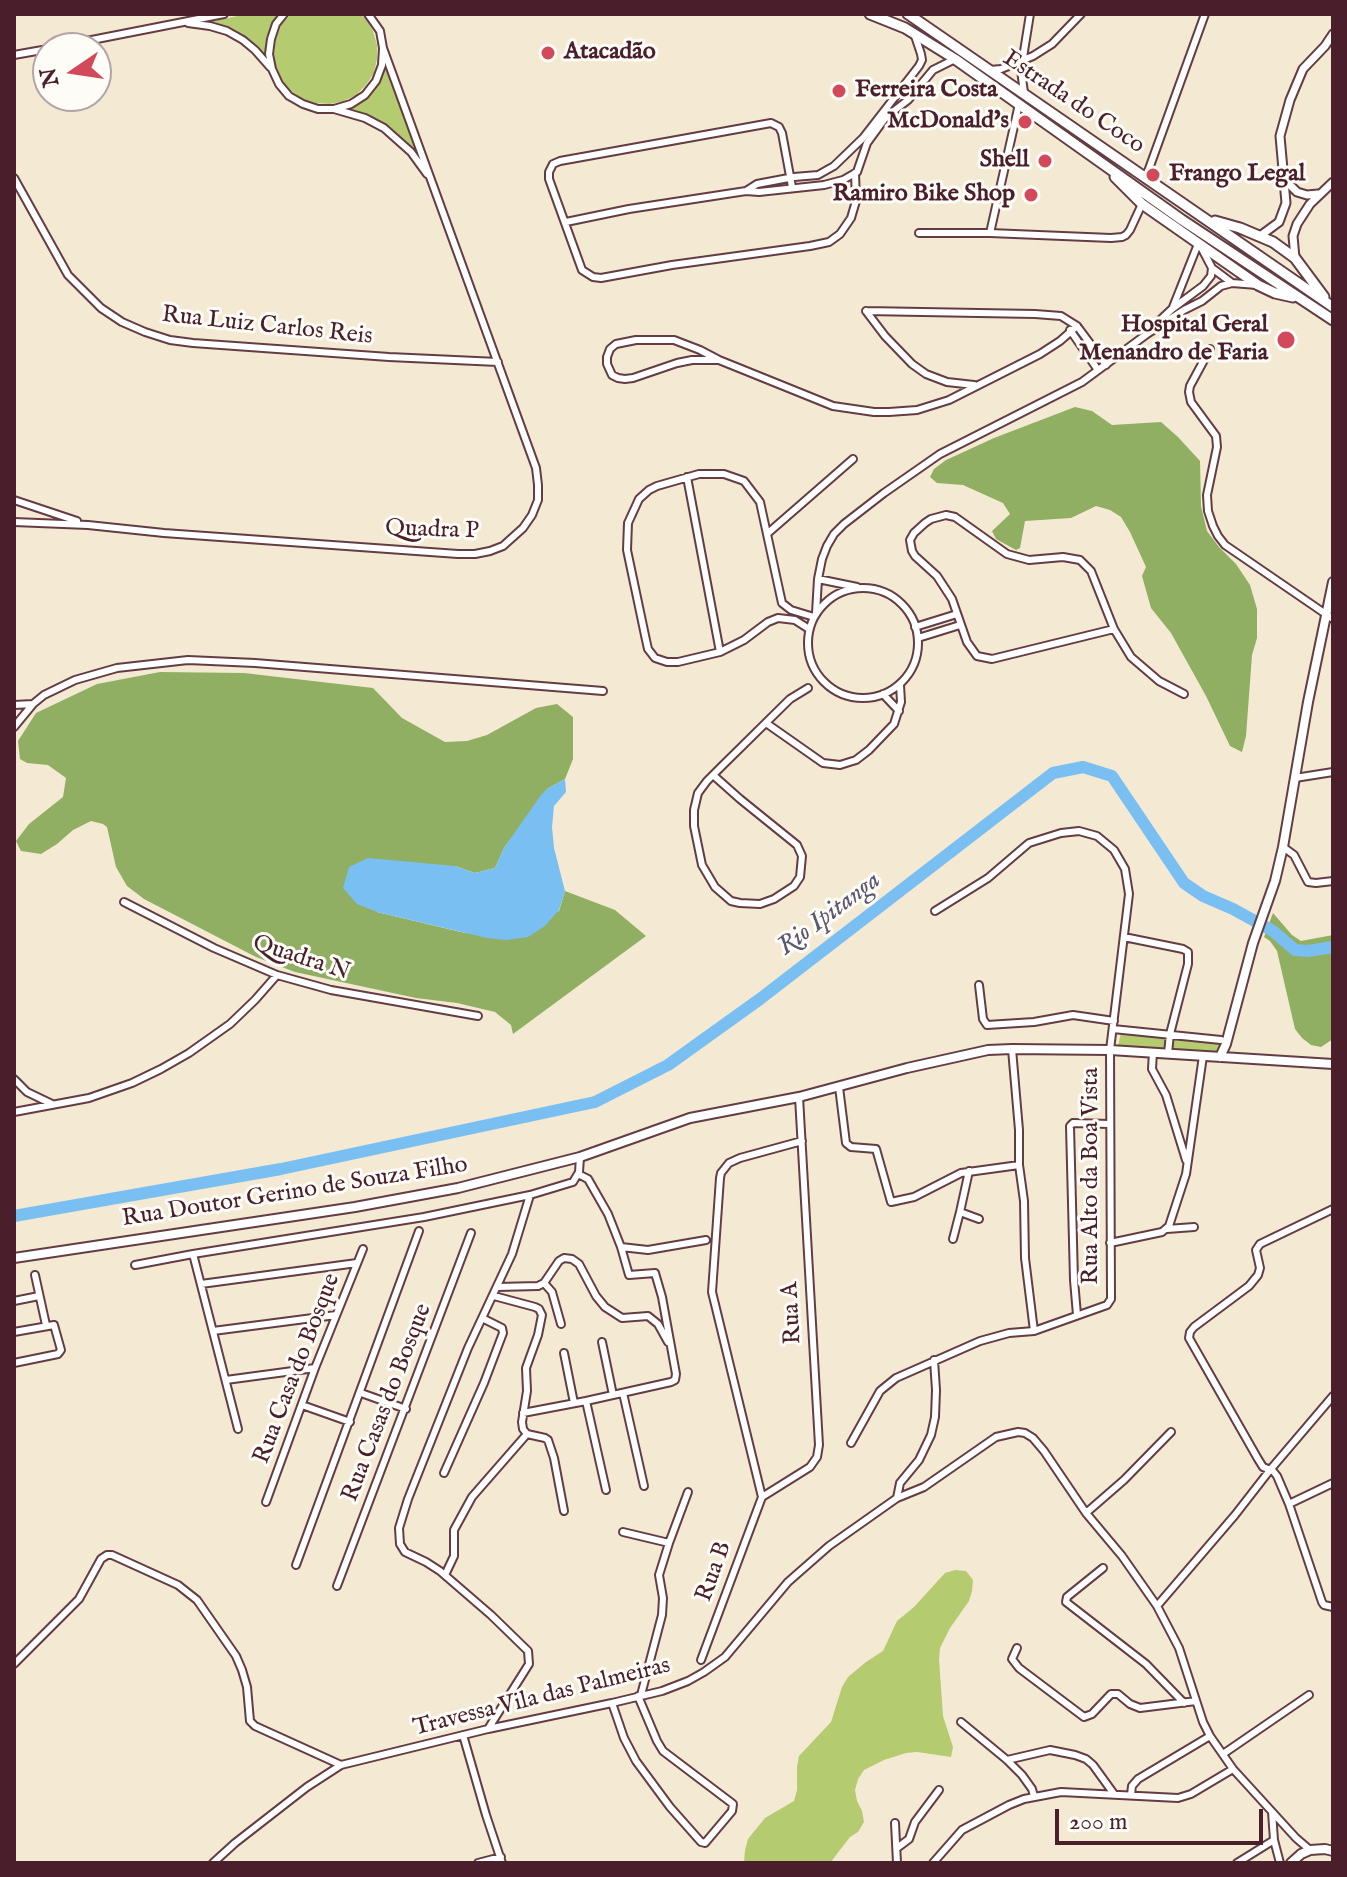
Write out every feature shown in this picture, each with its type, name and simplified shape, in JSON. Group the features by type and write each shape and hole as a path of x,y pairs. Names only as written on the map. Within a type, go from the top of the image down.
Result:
{"highway":[{"name":"Estrada do Coco","path":"870,14 914,33 955,59 1182,220 1333,320"},
{"name":"Estrada do Coco","path":"908,14 1330,305"},
{"path":"1098,160 1142,204 1258,285 1275,293 1299,298"},
{"path":"1207,219 1260,236 1295,258 1330,305"}],"main road":[{"path":"1220,1057 1253,943 1271,896 1283,847 1308,702 1330,616 1333,582"},
{"path":"1223,1042 1233,1058"},
{"name":"Rua Doutor Gerino de Souza Filho","path":"14,1258 384,1202 493,1181 580,1157 690,1118 799,1097 988,1050 1110,1050 1333,1064"},
{"path":"1291,1863 1310,1850 1333,1851"}],"street":[{"path":"112,36 224,14"},
{"path":"284,14 276,24 269,54 279,84 289,96 318,109 334,109 365,118 384,128 411,152 433,181"},
{"name":"Quadra P","path":"14,522 475,554 503,546 515,537 532,515 538,500 536,468 383,48 380,31 368,14"},
{"path":"1024,93 1021,70 1030,14"},
{"path":"990,70 1001,69 1052,44 1081,14"},
{"path":"1146,177 1205,14"},
{"path":"184,22 227,31 243,40 272,69"},
{"path":"746,191 757,184 818,175 837,164 854,147 922,60 914,33"},
{"path":"1260,236 1283,215 1286,197 1280,136 1287,109 1303,69 1333,34"},
{"path":"334,109 351,104 365,95 376,81 382,65 383,48"},
{"path":"566,222 746,191 835,183 852,176 859,167 867,143 886,117 908,100 933,70 955,59"},
{"path":"909,79 919,86"},
{"path":"990,233 1019,104"},
{"path":"792,187 782,133 776,124 771,123 560,161 553,164 549,172 582,270 601,278 829,242 847,225 856,201 852,176"},
{"path":"854,147 863,153"},
{"path":"837,164 841,174 852,176"},
{"path":"1284,177 1297,192 1320,194"},
{"name":"Rua Luiz Carlos Reis","path":"14,178 68,275 101,308 145,332 193,343 498,362"},
{"path":"1295,258 1293,236 1297,224 1304,212 1333,182"},
{"path":"919,233 1122,237 1130,230 1142,204"},
{"path":"1199,244 1212,268 1232,283"},
{"path":"1172,309 1199,244"},
{"path":"1147,334 1172,309 1203,286 1211,276 1212,268"},
{"path":"815,615 822,559 834,534 884,493 940,454 1065,391 1221,286 1232,283 1258,285"},
{"path":"977,385 947,382 926,374 912,364 866,311 886,317 1061,316 1077,326 1106,365"},
{"path":"882,331 886,317"},
{"path":"1067,319 1070,331 1098,370"},
{"path":"719,360 677,363 625,379 612,375 607,364 610,349 616,344 636,340 674,340 833,406 874,412 904,411 953,398 1040,354 1077,326"},
{"path":"1060,341 1083,333"},
{"path":"690,361 692,346"},
{"path":"1210,349 1189,392 1197,412 1216,436 1217,447 1207,495 1208,511 1218,536 1247,561 1330,616"},
{"path":"947,382 953,398"},
{"path":"768,533 853,459"},
{"path":"778,618 782,603 768,533 760,502 744,481 712,473 687,477 657,486 639,499 628,523 627,550 648,649 655,658 678,662 720,652 778,618 795,620 809,629"},
{"path":"687,477 720,652"},
{"path":"14,500 88,525"},
{"path":"1114,629 992,659 977,656 960,625 952,599 928,567 915,556 910,540 931,519 955,517 1007,554 1029,560 1063,557 1080,560 1091,571 1114,629 1131,657 1159,681 1184,694"},
{"path":"765,522 779,522"},
{"path":"818,579 873,588 888,593 900,602 915,627 918,638 916,657 909,673 900,685 866,698 849,697 833,690 820,678 811,663 807,646 815,615 827,600 842,591 859,587"},
{"path":"782,603 795,611 815,615"},
{"path":"915,627 957,614"},
{"path":"918,638 960,625"},
{"path":"14,727 33,704 62,685 117,668 188,660 603,691"},
{"path":"766,723 823,763 840,765 856,760 889,730 899,711 900,685"},
{"path":"713,775 797,845 802,856 800,877 794,886 774,899 749,904 731,901 715,887 702,865 694,810 698,793 713,775 790,699 808,688"},
{"path":"883,694 899,711"},
{"path":"14,705 33,704"},
{"path":"1295,778 1333,772"},
{"name":"Rua Alto da Boa Vista","path":"935,911 988,878 1029,843 1050,835 1085,831 1104,841 1125,869 1129,884 1110,1050 1110,1302 1077,1315"},
{"path":"1283,847 1294,855 1308,882 1333,881"},
{"name":"Quadra N","path":"124,902 214,948 277,975 331,990 478,1016"},
{"path":"1124,937 1183,949 1189,954 1168,1053"},
{"path":"14,1112 89,1098 115,1090 171,1064 240,1016 277,975"},
{"path":"979,985 983,1019 987,1025 1034,1022 1073,1015 1114,1025 1223,1042"},
{"path":"1012,1049 1024,1201 1025,1258 1034,1331"},
{"path":"1153,1052 1152,1069 1166,1095 1187,1163"},
{"path":"1165,1231 1179,1200 1203,1056"},
{"path":"14,1079 27,1092 52,1104"},
{"path":"839,1087 846,1143 851,1147 876,1149 891,1202 907,1200 969,1171 1019,1165"},
{"name":"Rua A","path":"762,1497 810,1467 817,1457 819,1445 799,1097"},
{"path":"851,1443 884,1386 896,1378 988,1338 1034,1331 1077,1315 1070,1126 1073,1123 1109,1124"},
{"path":"762,1497 712,1292 720,1178 729,1163 740,1158 802,1141"},
{"path":"523,1413 675,1380 662,1297 655,1273 629,1275 608,1214 588,1179 578,1174 580,1157"},
{"path":"953,1239 969,1171"},
{"name":"Rua Doutor Gerino de Souza Filho","path":"135,1265 424,1217 569,1185 578,1174"},
{"path":"488,1729 529,1664 530,1656 491,1615 445,1575 405,1552 400,1544 399,1528 468,1348 512,1254 530,1195"},
{"path":"1333,1209 1262,1242 1256,1250 1260,1268 1258,1275 1249,1286 1194,1327 1189,1335 1190,1342 1251,1448 1263,1467 1277,1476 1322,1602 1333,1607"},
{"path":"960,1212 979,1219"},
{"path":"1110,1243 1194,1227"},
{"path":"296,1565 419,1231"},
{"name":"Rua Casas do Bosque","path":"337,1586 471,1233"},
{"path":"621,1247 648,1250 706,1240"},
{"name":"Rua Casa do Bosque","path":"266,1502 363,1249"},
{"name":"Rua Casa do Bosque","path":"193,1254 238,1429"},
{"path":"497,1287 538,1286 544,1283 559,1261 572,1259 579,1264 605,1307 622,1318 648,1316 658,1324 671,1349"},
{"path":"201,1284 357,1263"},
{"path":"35,1275 46,1325"},
{"path":"544,1283 552,1292 561,1324"},
{"path":"14,1301 39,1296"},
{"path":"494,1296 535,1307 542,1315 527,1362 527,1398 522,1422 527,1434"},
{"path":"213,1331 337,1315"},
{"path":"444,1473 503,1333 502,1328 482,1318"},
{"path":"14,1332 55,1326 61,1353 14,1363"},
{"path":"602,1342 613,1395"},
{"path":"564,1353 574,1403"},
{"path":"897,1498 900,1483 919,1460 931,1435 935,1417 934,1360"},
{"path":"226,1380 315,1368"},
{"path":"361,1393 406,1409"},
{"path":"623,1393 644,1486"},
{"path":"1157,1606 1333,1396"},
{"path":"586,1401 606,1490"},
{"path":"302,1405 350,1422"},
{"name":"Travessa Vila das Palmeiras","path":"341,1765 677,1686 715,1665 788,1582 847,1533 897,1498 924,1487 996,1437 1010,1432 1025,1433 1033,1438 1056,1466 1086,1513"},
{"path":"1171,1432 1086,1513 1122,1556 1157,1606 1179,1648 1210,1736 1233,1769 1310,1850"},
{"path":"445,1575 454,1556 454,1530 472,1497 527,1434"},
{"path":"527,1434 548,1440 564,1511"},
{"path":"1289,1504 1333,1483"},
{"path":"612,1703 636,1761 670,1807 705,1843 732,1811 733,1804 663,1751 652,1732 640,1696 662,1615 659,1575 688,1492"},
{"name":"Rua B","path":"701,1660 762,1497"},
{"path":"623,1532 669,1543"},
{"path":"14,1664 72,1606 101,1559 112,1555 178,1585 197,1600 236,1656 247,1687 250,1721 255,1726 341,1765"},
{"path":"1103,1568 1067,1597 1066,1602 1146,1664 1184,1703"},
{"path":"1017,1648 1012,1659 1019,1668 1084,1717 1092,1714 1111,1694 1118,1694 1140,1708 1196,1701"},
{"path":"1223,1754 1309,1695"},
{"path":"961,1722 1007,1760 1028,1782 1034,1796"},
{"path":"463,1735 501,1860 478,1863"},
{"path":"1131,1795 1132,1786 1138,1779 1210,1736"},
{"path":"1007,1760 1050,1750 1075,1755 1093,1765 1114,1794"},
{"path":"213,1863 315,1781 341,1765"},
{"path":"933,1863 962,1830 1009,1805 1034,1796 1061,1792 1178,1798 1191,1794 1233,1769"},
{"path":"897,1848 909,1839 915,1822 939,1790"},
{"path":"1272,1812 1280,1863"},
{"path":"895,1823 897,1863"},
{"path":"1237,1863 1274,1840"}],"green space":[{"path":"247,14 279,14 269,32 266,56 243,35 209,22"},
{"path":"291,14 360,14 366,19 377,45 377,59 374,73 356,95 330,104 316,103 291,91 282,80 274,53 281,25"},
{"path":"386,63 420,155 390,129 368,116 347,109 371,94"},
{"path":"1075,407 1092,411 1112,425 1161,422 1200,461 1201,506 1207,531 1250,585 1257,609 1257,638 1252,655 1242,752 1230,746 1171,633 1151,608 1142,576 1146,567 1121,517 1096,506 1071,518 1025,521 1020,548 1016,550 996,539 992,531 1010,514 1003,503 963,485 937,483 930,477 934,469 946,460"},
{"path":"160,672 244,673 373,688 402,718 445,742 467,741 487,735 536,708 557,704 573,717 573,759 565,779 547,789 504,848 495,868 475,873 455,866 377,912 465,933 559,911 565,891 615,910 646,936 513,1034 511,1025 495,1012 295,972 256,957 144,899 127,886 116,867 107,827 103,824 91,821 73,830 41,854 21,851 16,841 29,824 63,797 66,778 48,765 27,763 20,759 18,741 36,713 97,684"},
{"path":"1273,913 1301,941 1333,935 1333,1039 1321,1047 1311,1045 1295,1029 1277,951 1264,937"},
{"path":"1121,1032 1223,1041 1221,1054 1118,1047"},
{"path":"966,1571 973,1580 969,1601 940,1648 943,1716 953,1747 951,1757 906,1753 864,1770 855,1790 864,1822 830,1863 744,1863 748,1839 765,1818 794,1801 799,1756 831,1722 848,1677 883,1651 897,1621 945,1573"}],"water":[{"path":"565,779 566,792 554,806 552,827 565,891 559,910 545,926 528,937 507,940 487,938 377,912 357,904 343,888 349,867 368,858 455,866 475,873 495,868 504,848 541,795"}],"waterway":[{"name":"Rio Ipitanga","path":"14,1216 281,1169 595,1102 668,1065 760,999 1053,773 1083,767 1112,776 1184,883 1203,896 1273,931 1295,950 1333,947"}],"place":[{"name":"Atacadão","path":"548,53"},
{"name":"Ferreira Costa","path":"839,91"},
{"name":"McDonald's","path":"1025,122"},
{"name":"Shell","path":"1045,161"},
{"name":"Frango Legal","path":"1153,175"},
{"name":"Ramiro Bike Shop","path":"1031,195"},
{"name":"Hospital Geral Menandro de Faria","path":"1286,340"}]}
